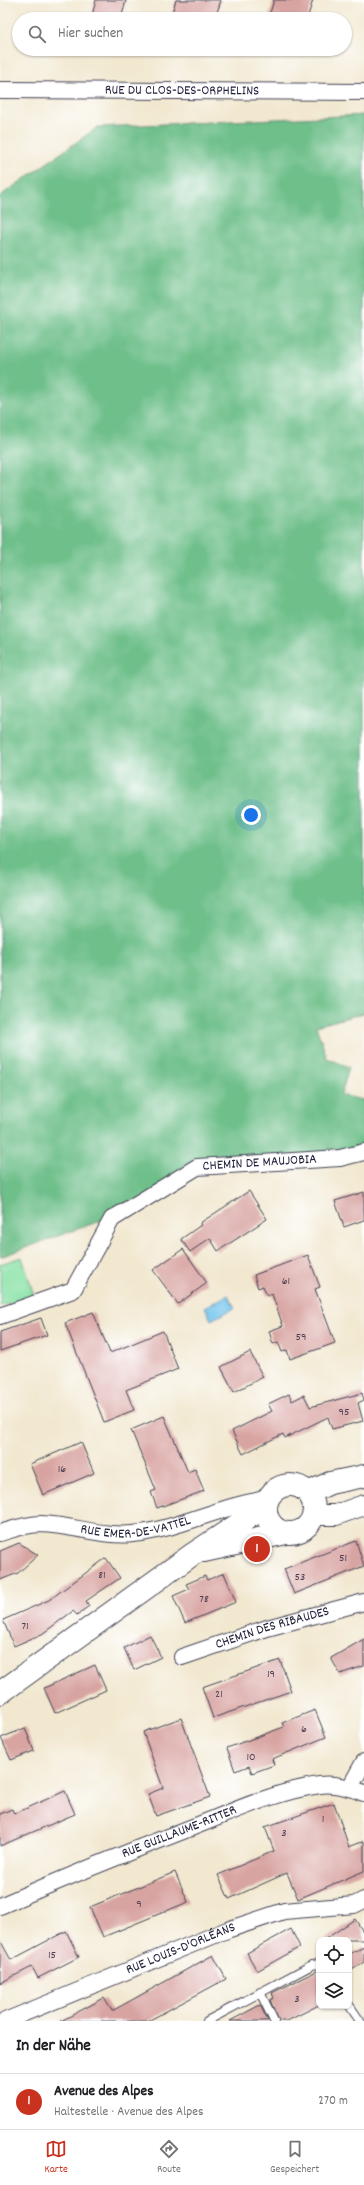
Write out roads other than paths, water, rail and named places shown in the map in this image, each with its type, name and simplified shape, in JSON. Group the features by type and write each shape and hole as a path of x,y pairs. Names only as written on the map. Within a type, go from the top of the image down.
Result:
{"main road":[{"path":"308,1493 330,1483 364,1476"},
{"path":"0,1693 193,1554 267,1502 279,1488 286,1485 302,1488 308,1493 314,1507 314,1515 306,1527 300,1531 193,1554"},
{"path":"267,1502 266,1513 273,1526 286,1533"}],"street":[{"name":"RUE DU CLOS-DES-ORPHELINS","path":"0,90 364,92"},
{"name":"CHEMIN DE MAUJOBIA","path":"0,1316 73,1290 112,1219 197,1167 340,1158 364,1152"},
{"name":"RUE EMER-DE-VATTEL","path":"0,1533 19,1527 41,1524 98,1532 131,1534 168,1528 248,1501 267,1502"},
{"path":"314,1515 336,1515 364,1505"},
{"name":"CHEMIN DES RIBAUDES","path":"182,1657 267,1628 364,1602"},
{"path":"357,1790 364,1762"},
{"name":"RUE GUILLAUME-RITTER","path":"0,1906 94,1865 235,1810 296,1790 321,1785 357,1790"},
{"name":"RUE LOUIS-D'ORLÉANS","path":"5,2021 227,1930 284,1911 354,1905 364,1900"}],"lane":[{"path":"208,2021 260,1992 312,1965 316,1964"},
{"path":"260,1992 274,2021"},
{"path":"352,2009 360,2021"}],"water":[{"path":"228,1295 235,1308 211,1320 205,1307"}],"place":[{"name":"Avenue des Alpes","path":"257,1549"}]}
